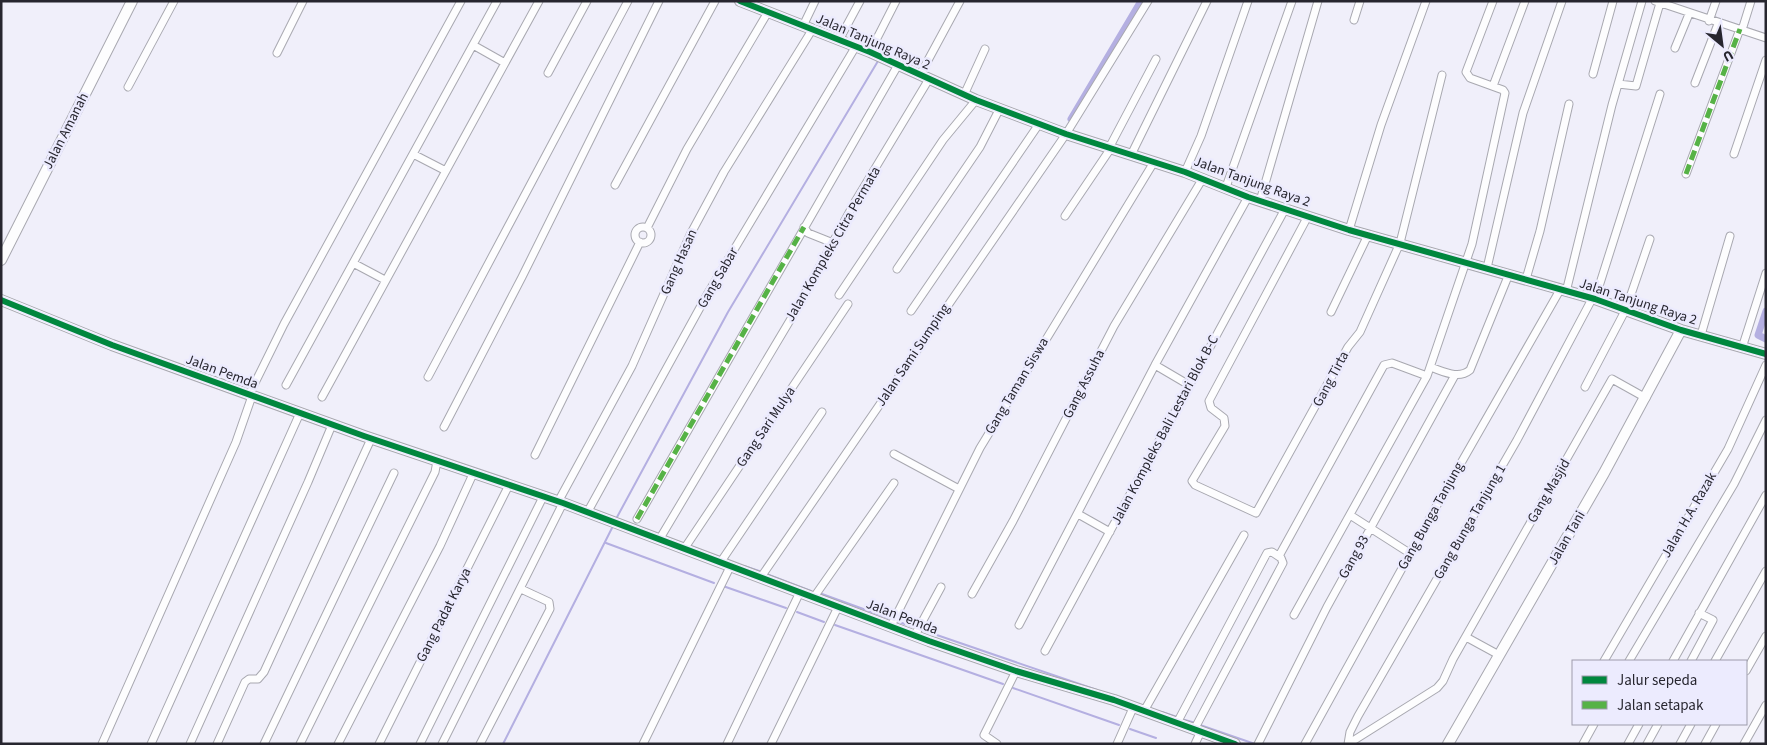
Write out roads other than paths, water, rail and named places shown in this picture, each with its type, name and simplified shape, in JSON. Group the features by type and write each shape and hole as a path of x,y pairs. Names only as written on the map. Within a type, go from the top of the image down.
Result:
{"street":[{"name":"Jalan Amanah","path":"1,260 132,1"},
{"path":"128,87 174,1"},
{"path":"277,54 303,1"},
{"path":"102,744 236,442 251,395 293,306 461,1"},
{"path":"286,385 497,1"},
{"path":"322,397 539,1"},
{"path":"548,73 587,1"},
{"path":"428,377 628,1"},
{"path":"444,427 522,277 659,1"},
{"path":"615,184 714,1"},
{"name":"Jalan Tanjung Raya 2","path":"740,1 856,46 976,100 1066,134 1203,178 1248,197 1349,230 1594,299 1681,330 1766,354"},
{"name":"Gang Hasan","path":"442,744 521,589 560,503 632,366 690,235 724,172 808,28 815,1"},
{"path":"839,40 860,1"},
{"path":"870,52 896,1"},
{"name":"Jalan Kompleks Citra Permata","path":"659,540 834,243 925,77 960,1"},
{"name":"Jalan Sami Sumping","path":"761,577 1066,134 1148,1"},
{"path":"1131,155 1207,1"},
{"path":"1185,172 1200,136 1248,1"},
{"path":"1226,187 1292,1"},
{"path":"1260,201 1318,1"},
{"path":"1354,20 1360,1"},
{"path":"1349,230 1382,125 1426,1"},
{"path":"1294,615 1427,376 1466,262 1474,236 1506,93 1503,90 1470,78 1466,72 1493,1"},
{"path":"1493,86 1525,1"},
{"path":"1487,268 1523,113 1562,1"},
{"path":"1593,74 1613,1"},
{"name":"Gang Bunga Tanjung","path":"1305,744 1410,554 1563,291 1642,1"},
{"path":"1709,21 1716,1"},
{"path":"1686,174 1751,1"},
{"path":"1618,84 1636,86 1657,2 1718,24 1766,38"},
{"path":"535,455 640,242 635,237 637,230 644,227 647,228 687,149 768,12"},
{"path":"1675,48 1689,14"},
{"path":"1695,83 1718,24"},
{"path":"473,45 505,63"},
{"name":"Gang Sabar","path":"587,513 708,293 856,46"},
{"path":"964,95 985,49"},
{"path":"1065,216 1110,148 1156,58"},
{"path":"1734,154 1766,60"},
{"path":"637,519 898,65"},
{"name":"Gang Tirta","path":"1308,216 1209,401 1211,408 1224,418 1225,426 1192,481 1195,485 1256,513 1348,347 1360,332 1400,243 1442,75"},
{"name":"Gang Bunga Tanjung 1","path":"1348,744 1348,737 1358,716 1517,440 1594,299 1660,94"},
{"path":"839,295 943,140 976,100"},
{"path":"1526,279 1569,104"},
{"path":"897,269 976,154 1000,108"},
{"path":"911,311 1040,124"},
{"path":"413,154 446,171"},
{"name":"Gang Taman Siswa","path":"893,621 959,489 1002,410 1154,162"},
{"name":"Gang Assuha","path":"972,594 1013,522 1114,326 1203,178"},
{"path":"1019,625 1155,365 1248,197"},
{"name":"Jalan Kompleks Bali Lestari Blok B-C","path":"1045,651 1285,209"},
{"path":"804,228 808,233 834,243"},
{"path":"1331,312 1368,235"},
{"path":"1701,335 1730,236"},
{"path":"1585,386 1626,309 1650,239"},
{"path":"353,263 386,280"},
{"path":"1742,348 1766,273"},
{"path":"1430,367 1455,375 1464,375 1470,370 1509,274"},
{"name":"Jalan Pemda","path":"1,300 103,341 332,425 560,503 838,607 893,621 915,635 1016,670 1114,700 1133,708 1146,709 1179,719 1234,743"},
{"name":"Gang Sari Mulya","path":"684,549 848,304"},
{"name":"Jalan Tani","path":"1448,744 1646,398 1681,330"},
{"path":"1278,556 1384,365 1392,363 1427,376"},
{"path":"1155,365 1189,385"},
{"name":"Jalan H.A. Razak","path":"1605,660 1728,449 1766,365"},
{"name":"Gang 93","path":"1259,743 1306,648 1455,375"},
{"name":"Gang Masjid","path":"1466,636 1612,379 1646,398"},
{"path":"643,744 725,565 822,412"},
{"path":"151,744 300,413"},
{"path":"1631,660 1734,484 1766,420"},
{"path":"190,744 332,425"},
{"path":"217,744 245,682 249,679 258,679 264,672 371,438"},
{"path":"894,454 959,489"},
{"path":"300,744 390,568 435,472 437,461"},
{"path":"264,744 394,473"},
{"path":"338,744 440,546 473,474"},
{"path":"814,597 894,483"},
{"name":"Gang Padat Karya","path":"379,744 509,485"},
{"path":"1674,660 1766,495"},
{"path":"420,744 543,497"},
{"path":"1078,514 1110,532"},
{"path":"1350,515 1410,554"},
{"path":"1146,709 1244,535"},
{"path":"1179,719 1268,553 1272,552 1283,563 1257,608 1197,727 1195,744"},
{"path":"1716,660 1765,572"},
{"path":"915,635 941,587"},
{"path":"480,744 550,609 547,600 521,589"},
{"path":"727,744 800,592"},
{"path":"770,744 838,607"},
{"path":"1692,660 1713,620 1699,613"},
{"path":"1348,744 1441,685 1466,636 1499,655"},
{"path":"1747,669 1766,636"},
{"path":"997,744 984,735 1016,670"},
{"path":"1744,744 1766,705"},
{"path":"1117,744 1133,708"},
{"path":"1583,744 1593,725"},
{"path":"1628,744 1638,725"},
{"path":"1647,744 1657,725"},
{"path":"1680,744 1690,725"},
{"path":"1705,744 1715,725"}],"waterway":[{"path":"1071,119 1141,1"},
{"path":"616,519 728,312 878,61"},
{"path":"1766,311 1758,335 1766,339"},
{"path":"503,744 612,528"},
{"path":"606,543 714,583"},
{"path":"744,566 759,571"},
{"path":"769,575 811,591"},
{"path":"723,586 786,608"},
{"path":"822,594 891,619"},
{"path":"797,612 824,622"},
{"path":"896,621 1097,690"},
{"path":"835,625 1003,684"},
{"path":"1013,688 1119,725"},
{"path":"1162,712 1177,717"},
{"path":"1181,719 1196,723"},
{"path":"1200,725 1255,744"},
{"path":"1130,729 1156,738"}]}
